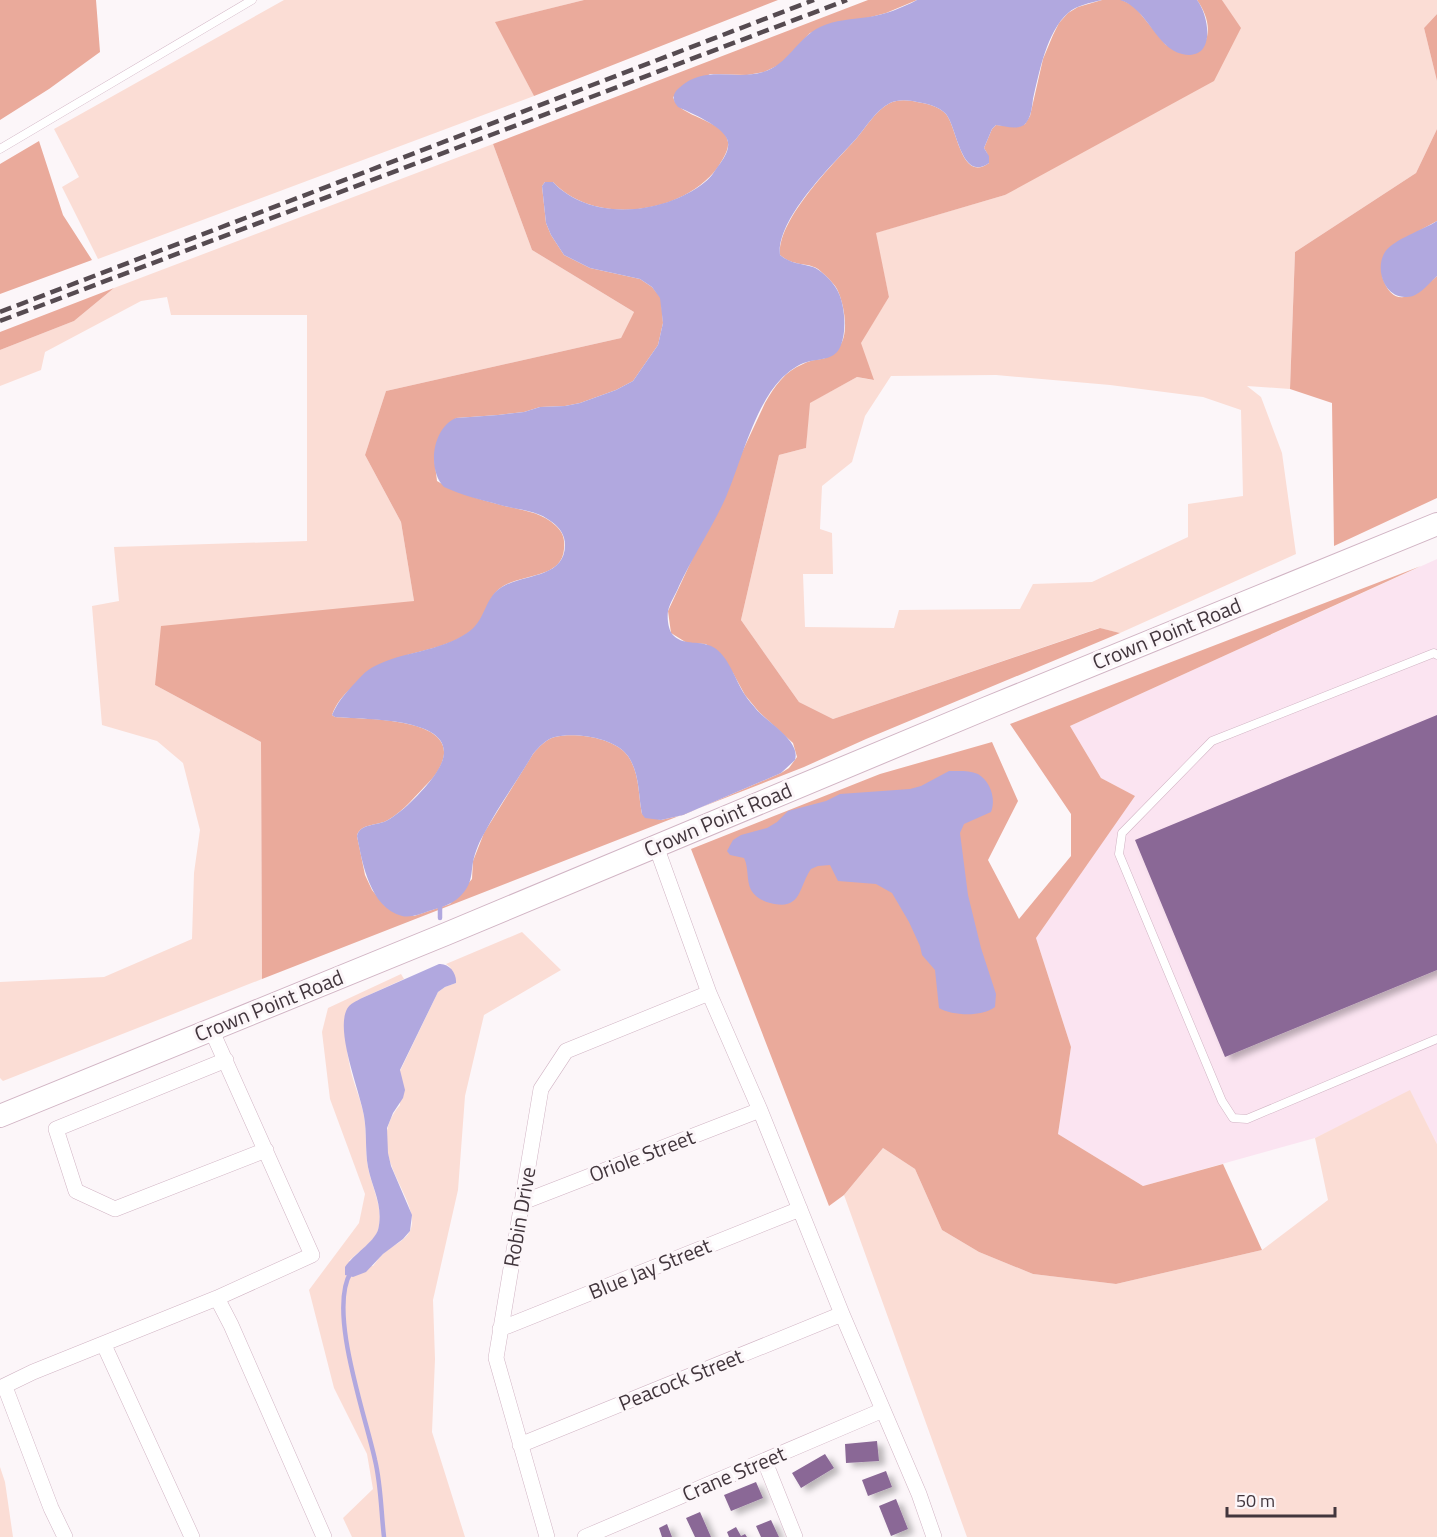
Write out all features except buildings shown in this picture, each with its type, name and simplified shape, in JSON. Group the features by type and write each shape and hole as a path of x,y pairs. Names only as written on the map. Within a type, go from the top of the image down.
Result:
{"main road":[{"name":"Crown Point Road","path":"0,1116 1437,524"}],"street":[{"path":"656,846 708,993 760,1110 842,1314 919,1494 934,1537"},
{"name":"Robin Drive","path":"547,1537 496,1358 524,1202 541,1089 566,1051 708,993"},
{"path":"65,1537 2,1388 33,1372 217,1298 312,1255 211,1029"},
{"path":"226,1060 56,1129 76,1191 115,1209 266,1150"},
{"name":"Oriole Street","path":"524,1202 760,1110"},
{"name":"Blue Jay Street","path":"500,1329 800,1209"},
{"path":"217,1298 324,1537"},
{"name":"Peacock Street","path":"520,1445 842,1314"},
{"path":"104,1345 192,1537"},
{"name":"Crane Street","path":"585,1537 883,1410"},
{"path":"765,1461 795,1537"}],"lane":[{"path":"0,149 252,0"},
{"path":"1437,655 1434,653 1212,741 1122,833 1119,854 1222,1101 1233,1118 1247,1119 1437,1039"}],"shaded area":[{"path":"0,0 96,0 100,52 49,89 0,120"},
{"path":"284,0 584,0 496,22 534,96 98,259 62,187 79,177 54,129"},
{"path":"584,0 778,0 534,96 495,22"},
{"path":"868,0 917,0 886,13 810,33 781,64 764,72 747,75 710,74 673,97 683,110 719,128 725,134 728,142 726,152 718,167 703,183 683,196 638,209 614,209 591,205 570,196 553,182 545,182 542,186 546,223 564,255 590,268 640,279 652,287 661,298 663,323 658,345 633,381 616,390 565,406 456,418 434,457 437,481 468,495 549,520 563,536 564,549 561,559 548,571 517,580 499,589 491,599 479,623 460,638 385,664 356,684 335,707 332,715 400,722 432,733 441,742 444,754 439,769 432,779 394,816 384,822 365,827 357,836 365,875 372,890 384,905 414,916 450,904 472,879 473,861 484,833 533,754 552,738 584,736 614,745 628,756 632,763 637,777 642,814 661,820 679,816 262,979 261,742 155,685 161,626 414,601 401,522 365,455 386,391 621,338 634,312 532,250 493,144"},
{"path":"917,0 1102,0 1075,8 1061,21 1045,53 1028,120 1024,125 1018,127 996,125 992,129 984,148 989,156 989,163 980,167 972,166 966,160 950,121 940,109 911,101 893,102 876,114 821,177 796,209 787,225 781,241 780,255 792,262 819,270 832,282 839,294 844,316 843,339 835,354 804,363 793,369 781,379 763,404 726,497 672,601 668,611 668,624 670,631 678,639 708,645 719,651 728,662 748,699 793,746 796,753 795,760 781,773 683,815 661,820 645,818 642,814 635,770 622,750 605,741 584,736 552,738 533,754 490,822 476,850 469,885 464,892 448,904 416,915 402,916 391,911 382,904 369,883 357,836 365,827 384,822 394,816 427,785 436,773 444,754 441,741 429,731 411,725 332,715 347,692 370,669 396,658 445,644 467,633 477,623 490,599 499,589 518,580 550,570 563,556 565,545 560,529 540,515 444,487 435,470 437,440 448,423 456,418 565,406 616,390 633,381 658,345 663,323 660,298 652,287 640,279 590,268 564,255 546,223 542,186 545,182 553,182 568,195 587,204 607,208 649,207 669,202 688,193 711,176 725,156 728,142 719,129 678,107 674,97 679,88 699,77 752,74 772,69 820,27 837,21 882,14"},
{"path":"1102,0 1122,0 1134,6 1166,45 1194,54 1205,43 1208,29 1205,14 1197,0 1222,0 1241,28 1214,81 1005,195 876,233 889,297 861,343 874,380 857,377 810,403 806,448 779,455 741,620 799,702 833,719 1100,628 1120,633 804,767 701,807 781,773 789,768 797,757 793,743 759,712 745,695 733,673 706,644 687,643 671,633 668,611 772,391 790,371 808,362 830,356 842,341 845,318 840,295 835,286 818,269 790,261 780,255 781,241 797,210 821,177 876,114 885,106 896,101 914,101 940,109 950,121 966,160 972,166 980,167 989,163 984,148 992,129 996,125 1018,127 1025,124 1030,116 1043,59 1053,35 1059,23 1068,13 1078,7"},
{"path":"1120,0 1197,0 1207,27 1205,45 1201,51 1193,55 1173,50 1165,44 1137,11"},
{"path":"1222,0 1437,0 1437,14 1424,28 1437,81 1437,129 1416,173 1295,252 1290,389 1247,386 1261,397 1282,453 1296,554 1120,633 1099,628 833,719 799,702 741,620 779,455 806,448 809,403 857,377 873,380 860,343 889,297 875,233 1005,195 1240,28","holes":["996,375 1110,385 1203,397 1241,410 1243,496 1188,504 1188,537 1092,582 1033,584 1020,609 899,610 894,628 805,627 803,574 833,574 832,533 820,529 822,486 852,462 865,416 891,376"]},
{"path":"1437,14 1437,81 1424,28"},
{"path":"1437,129 1437,221 1402,240 1382,276 1387,288 1393,294 1407,297 1422,289 1437,276 1437,498 1334,546 1332,403 1290,389 1295,252 1416,173"},
{"path":"39,141 63,215 92,260 0,294 0,164"},
{"path":"493,144 532,250 634,312 621,338 386,391 365,455 401,522 414,601 155,685 261,742 262,979 3,1081 0,1078 0,982 104,977 192,939 194,873 200,830 183,763 157,741 102,725 92,606 119,601 114,547 307,541 307,315 171,315 167,297 141,301 45,352 41,370 0,386 0,350 74,321 114,288"},
{"path":"1437,221 1437,276 1420,292 1411,296 1399,296 1393,293 1387,288 1381,274 1385,252 1402,239"},
{"path":"114,288 74,321 0,350 0,332"},
{"path":"1437,559 1437,1144 1410,1091 1315,1138 1143,1186 1058,1134 1071,1047 1036,938 1134,796 1101,778 1070,726"},
{"path":"1421,566 1070,726 1101,778 1135,796 1036,938 1071,1047 1058,1134 1143,1186 1223,1164 1262,1250 1116,1284 1033,1274 979,1252 942,1230 915,1169 883,1148 844,1195 829,1206 691,849 880,774 992,742 1018,801 988,860 1019,919 1071,856 1071,814 1010,724"},
{"path":"949,771 967,771 978,774 986,781 993,796 991,812 964,824 960,833 968,895 981,948 996,994 995,1007 975,1014 952,1013 939,1008 935,970 922,955 909,922 892,893 876,884 838,881 830,865 811,869 794,901 780,905 770,903 759,898 751,890 744,858 730,855 727,851 733,840 741,835 767,828 788,811 826,801 840,794 910,789 921,786"},
{"path":"522,932 561,970 484,1015 465,1096 458,1190 433,1300 435,1359 432,1432 465,1537 352,1537 343,1518 373,1489 367,1454 334,1388 309,1290 359,1223 365,1194 330,1099 322,1032 328,1008 401,974 404,979 362,998 345,1016 351,1073 364,1116 368,1167 380,1218 376,1235 349,1261 373,1266 383,1254 410,1231 412,1219 409,1205 395,1174 386,1140 389,1123 400,1105 400,1071 438,992 456,983 450,967 446,964"},
{"path":"439,964 452,969 456,983 438,992 400,1070 405,1090 387,1128 391,1166 412,1215 410,1231 366,1272 353,1277 345,1275 345,1267 376,1235 380,1213 368,1167 362,1105 346,1046 344,1019 347,1009 362,998"},
{"path":"1410,1090 1437,1144 1437,1537 967,1537 844,1195 883,1148 915,1169 942,1230 979,1252 1033,1274 1116,1284 1262,1250 1328,1200 1315,1138"},
{"path":"0,1467 5,1482 13,1537 0,1537"}],"waterway":[{"path":"440,903 440,918"},
{"path":"351,1272 345,1289 343,1311 346,1337 357,1392 377,1469 384,1537"}],"railway":[{"path":"0,312 814,0"},
{"path":"0,321 847,0"}]}
